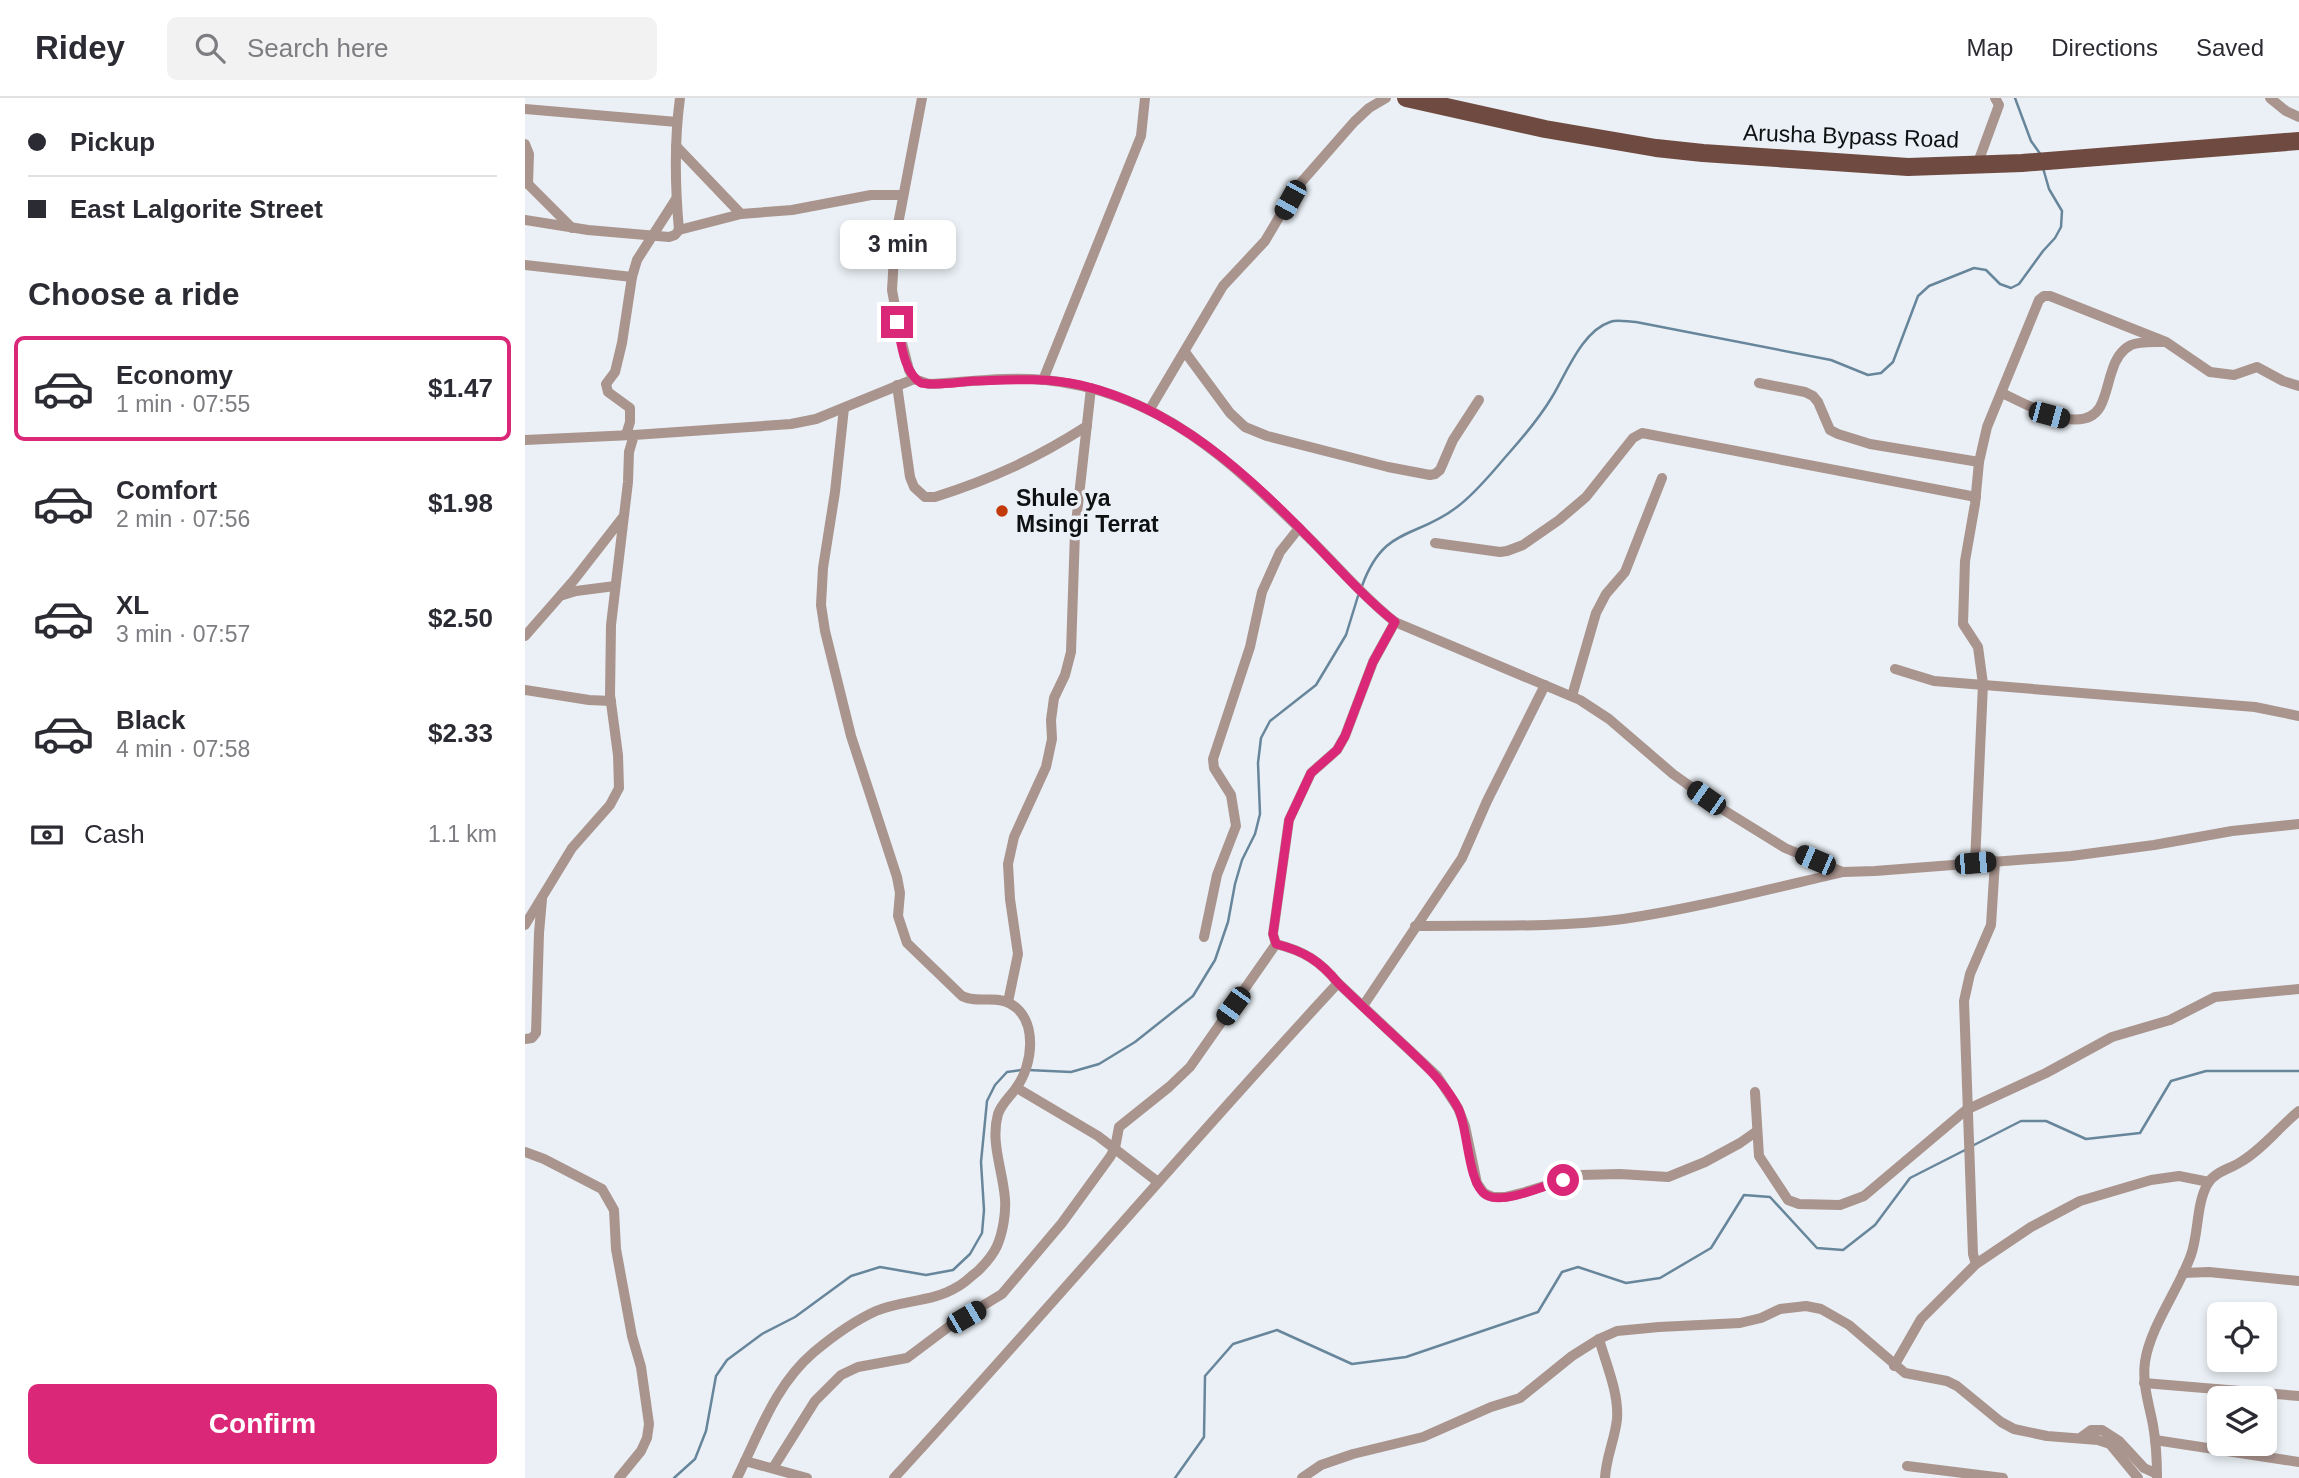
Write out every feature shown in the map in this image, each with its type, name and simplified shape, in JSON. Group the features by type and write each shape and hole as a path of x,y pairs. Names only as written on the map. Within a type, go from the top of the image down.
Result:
{"main road":[{"name":"Arusha Bypass Road","path":"1406,98 1545,129 1656,148 1908,167 2022,163 2299,141"}],"street":[{"path":"679,230 676,146 680,98"},
{"path":"913,379 901,339 892,289 895,240 922,98"},
{"path":"1043,380 1141,136 1145,98"},
{"path":"1150,409 1223,286 1265,241 1297,187 1354,122 1386,98"},
{"path":"2270,98 2286,111 2299,117"},
{"path":"1977,165 2001,100"},
{"path":"525,109 677,122"},
{"path":"525,144 529,154 526,183 572,228"},
{"path":"676,146 741,214"},
{"path":"525,220 572,228 672,237 679,230 741,214 792,210 871,195 903,195"},
{"path":"525,925 572,848 610,805 617,793 618,755 611,701 611,625 631,416 628,405 608,392 606,387 617,365 637,260 676,199"},
{"path":"525,265 632,277"},
{"path":"1975,863 1983,684 1978,647 1963,624 1965,561 1987,427 2039,300 2050,296 2167,342 2210,372 2234,375 2257,367 2299,386"},
{"path":"2002,393 2049,415 2085,419 2092,416 2099,407 2113,367 2126,348 2138,343 2167,342"},
{"path":"1185,352 1230,414 1245,427 1267,436 1430,475 1440,470 1453,440 1479,401"},
{"path":"525,440 647,435 791,424 816,419 913,379 929,384 1043,380 1091,388 1150,409 1203,441 1241,473 1299,528 1345,577 1395,622 1572,696 1609,719 1673,774 1722,809 1785,848 1843,872"},
{"path":"1759,383 1813,396 1830,430 1851,439 1979,463"},
{"path":"897,385 910,477 913,487 925,498 1001,474 1048,451 1087,426"},
{"path":"1008,1002 1018,954 1008,864 1013,837 1047,767 1052,739 1054,698 1065,675 1071,652 1075,532 1091,388"},
{"path":"737,1478 772,1403 793,1371 814,1352 873,1312 940,1296 957,1287 985,1264 997,1248 1006,1201 997,1152 998,1115 1005,1100 1017,1088 1030,1048 1030,1036 1019,1011 1008,1002 972,1000 962,996 907,943 901,928 897,877 851,736 827,641 821,605 823,568 844,408"},
{"path":"631,416 647,435"},
{"path":"1435,543 1500,552 1514,549 1559,520 1586,497 1633,438 1641,433 1976,497"},
{"path":"1572,696 1596,613 1606,594 1625,572 1663,478"},
{"path":"525,636 561,596 623,517"},
{"path":"1204,937 1217,875 1236,826 1231,795 1214,768 1213,759 1250,647 1262,593 1280,552 1299,528"},
{"path":"561,596 576,591 615,586"},
{"path":"1276,944 1273,934 1289,820 1311,773 1337,750 1345,736 1373,662 1395,622"},
{"path":"1895,669 1934,681 2255,707 2299,716"},
{"path":"1363,1006 1462,858 1487,801 1545,685"},
{"path":"525,690 611,701"},
{"path":"1415,926 1578,923 1623,919 1724,901 1843,872 2071,856 2232,831 2299,824"},
{"path":"1800,882 1815,860"},
{"path":"1976,1264 1973,1254 1963,1001 1970,974 1991,925 1994,861"},
{"path":"525,1040 536,1033 542,896"},
{"path":"1276,944 1298,950 1315,960 1437,1076 1458,1108 1465,1126 1476,1183 1484,1194 1504,1197 1580,1175 1668,1177 1706,1162 1757,1131"},
{"path":"773,1468 815,1401 841,1376 858,1367 907,1358 951,1325 1002,1294 1014,1282 1062,1223 1115,1149 1118,1127 1190,1067 1276,944"},
{"path":"894,1478 985,1379 1256,1071 1338,983"},
{"path":"1755,1092 1759,1156 1788,1200 1809,1205 1840,1205 1864,1196 1966,1110 2046,1073 2112,1037 2170,1020 2215,998 2299,989"},
{"path":"1017,1088 1068,1117 1158,1181"},
{"path":"2157,1476 2155,1440 2144,1382 2145,1361 2149,1345 2192,1253 2202,1202 2209,1182 2220,1172 2240,1163 2259,1149 2277,1129 2299,1111"},
{"path":"525,1152 602,1189 614,1210 616,1249 636,1357 641,1367 649,1424 641,1451 619,1478"},
{"path":"1894,1366 1921,1319 1976,1264 2031,1227 2080,1200 2161,1179 2179,1176 2209,1182"},
{"path":"2183,1273 2209,1272 2299,1281"},
{"path":"1302,1478 1321,1465 1353,1454 1423,1437 1491,1407 1520,1398 1571,1356 1617,1331 1659,1326 1740,1323 1761,1318 1780,1309 1806,1306 1821,1309 1849,1325 1905,1373 1947,1381 1957,1386 2001,1422 2014,1429 2110,1444 2138,1478"},
{"path":"1599,1339 1617,1406 1617,1422 1606,1458 1605,1478"},
{"path":"2144,1382 2299,1396"},
{"path":"2080,1438 2091,1430 2102,1430 2119,1441 2144,1468 2157,1476"},
{"path":"2155,1440 2299,1461"},
{"path":"745,1461 807,1478"},
{"path":"1907,1466 2003,1478"}],"waterway":[{"path":"2015,98 2031,141 2041,155"},
{"path":"1362,586 1380,552 1402,536 1442,517 1485,481 1537,419 1576,354 1600,327 1613,321 1636,322 1831,360 1868,375 1881,373 1893,362 1918,296 1929,286 1974,268 1986,270 2000,284 2011,288 2019,284 2061,227 2062,211 2049,189 2043,168"},
{"path":"1028,1070 1071,1072 1099,1064 1135,1042 1193,996 1215,960 1228,922 1242,860 1255,834 1260,814 1258,763 1261,738 1270,721 1316,685 1346,635 1358,596"},
{"path":"674,1478 695,1459 706,1431 716,1376 727,1360 762,1334 795,1317 851,1276 880,1267 926,1275 953,1270 970,1254 982,1233 984,1210 981,1162 987,1101 995,1085 1007,1072 1021,1070"},
{"path":"1972,1146 2021,1121 2046,1121 2086,1139 2140,1133 2171,1081 2206,1071 2299,1071"},
{"path":"1175,1478 1204,1437 1205,1376 1233,1344 1277,1330 1352,1364 1406,1357 1538,1312 1562,1272 1578,1267 1626,1283 1660,1278 1711,1248 1744,1195 1770,1197 1817,1248 1843,1250 1875,1225 1910,1178 1967,1149"}],"place":[{"name":"Shule ya Msingi Terrat","path":"1002,511"}],"route":[{"path":"897,322 909,370 913,379 921,383 1043,380 1079,385 1150,409 1173,422 1203,441 1241,473 1314,543 1345,577 1395,622 1373,662 1345,736 1337,750 1319,764 1305,782 1289,820 1274,940 1276,944 1298,950 1327,970 1437,1076 1458,1108 1465,1126 1476,1183 1484,1194 1504,1197 1563,1180"}]}
